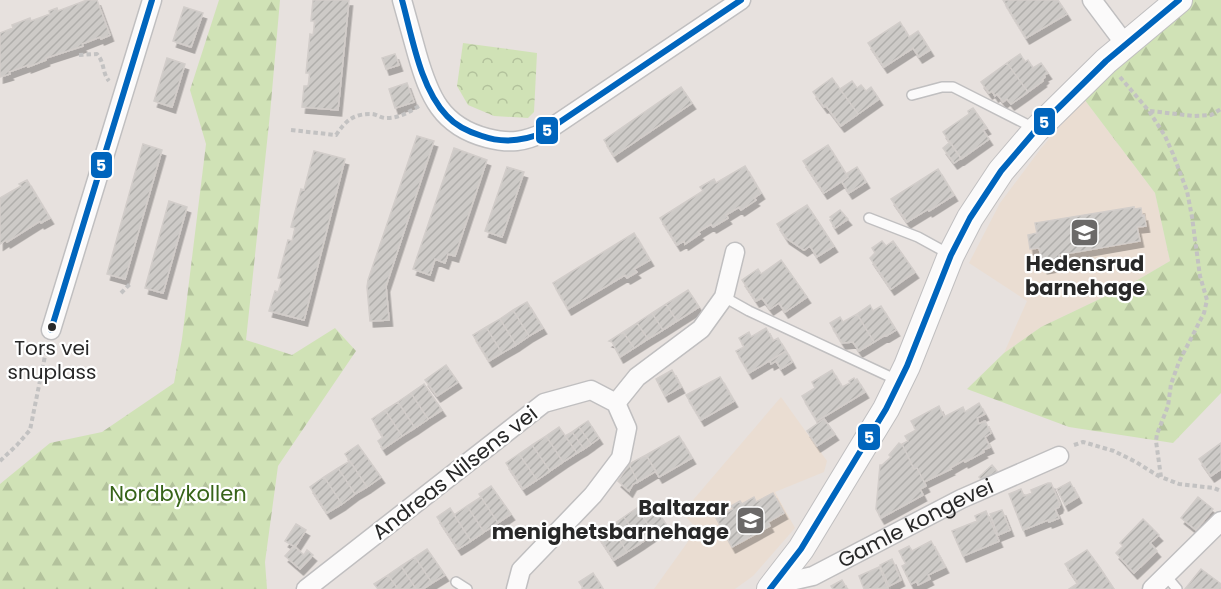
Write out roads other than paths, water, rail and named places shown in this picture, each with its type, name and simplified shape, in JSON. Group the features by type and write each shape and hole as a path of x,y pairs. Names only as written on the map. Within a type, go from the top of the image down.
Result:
{"main road":[{"name":"Gamle kongevei","path":"773,588 801,549 886,409 951,255 970,218 1000,171 1036,130 1106,61 1179,0"}],"street":[{"path":"51,330 152,0"},
{"path":"402,0 424,78 440,110 453,123 478,136 518,141 530,139 564,120 741,0"},
{"path":"1092,0 1125,44"},
{"path":"516,589 521,570 593,495 621,458 627,428 616,404 637,377 701,329 724,297 735,252"},
{"name":"Andreas Nilsens vei","path":"306,589 544,404 591,390 616,404"},
{"name":"Gamle kongevei","path":"773,588 813,576 962,499 1059,456"},
{"path":"1152,589 1171,583 1221,521"}],"lane":[{"path":"912,95 942,87 953,87 1036,130"},
{"path":"869,218 918,237 951,255"},
{"path":"724,297 749,311 899,381"},
{"path":"456,582 467,589"}],"place":[{"name":"Hedensrud barnehage","path":"1085,233"},
{"name":"Tors vei snuplass","path":"52,327"},
{"name":"Baltazar menighetsbarnehage","path":"750,520"}],"park label":[{"name":"Nordbykollen","path":"178,494"}]}
